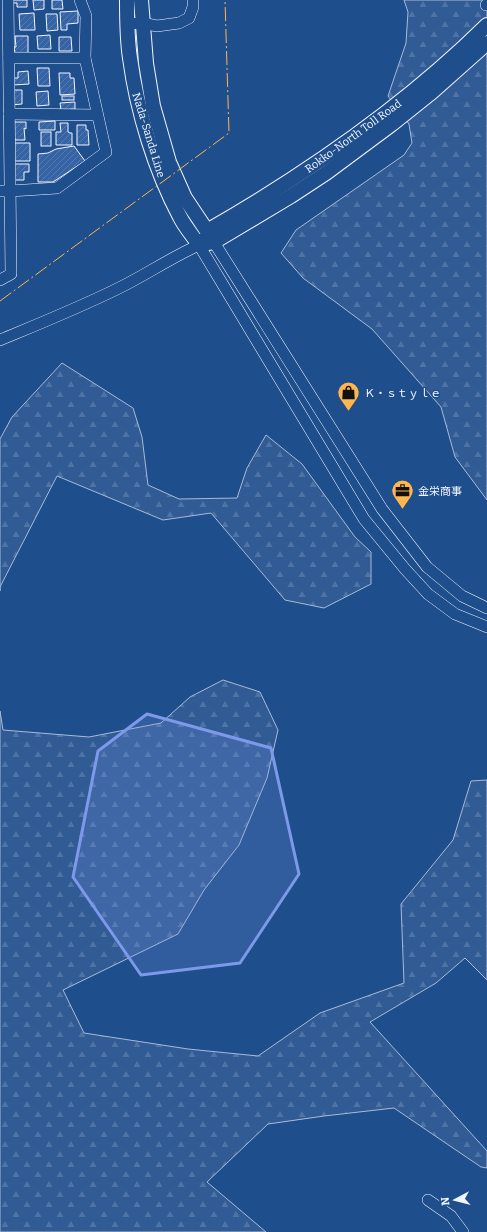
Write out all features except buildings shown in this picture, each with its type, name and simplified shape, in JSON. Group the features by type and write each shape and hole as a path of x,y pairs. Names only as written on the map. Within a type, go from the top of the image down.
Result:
{"main road":[{"name":"Nada-Sanda Line","path":"127,0 127,24 130,58 139,107 150,145 163,182 178,212 199,245"},
{"name":"Nada-Sanda Line","path":"141,0 146,63 153,106 169,162 185,198 210,236"},
{"name":"Rokko-North Toll Road","path":"210,236 334,152 376,121 465,48 487,25"},
{"name":"Rokko-North Toll Road","path":"210,236 291,196 338,164 392,124 487,43"},
{"path":"199,245 210,236"}],"street":[{"path":"0,280 11,274 5,191 9,114 8,0"},
{"path":"5,191 57,188 106,152 85,58 86,16 80,0"},
{"path":"127,24 142,23 157,26 178,23 189,18 193,6 193,0"},
{"path":"9,58 85,58"},
{"path":"9,114 97,115"},
{"path":"210,236 382,510 428,567 462,596 487,608"},
{"path":"0,340 71,311 121,287 183,252 199,245 364,519 405,570 428,594 455,614 487,627"},
{"path":"428,1200 451,1216 463,1232"}],"highlighted area":[{"path":"147,714 271,748 299,874 240,963 141,975 73,877 98,751"}],"green space":[{"path":"404,0 487,0 487,500 455,457 441,407 372,329 303,278 281,253 296,230 404,155 412,143 409,124 388,96 406,43 408,12"},
{"path":"62,363 133,408 142,437 148,485 179,499 237,498 247,468 266,435 302,464 355,537 371,552 371,584 324,608 285,600 211,513 163,520 57,476 0,587 0,439 12,417"},
{"path":"223,680 260,692 278,730 267,778 239,845 204,890 178,934 63,990 84,1033 188,1049 258,1056 320,1013 404,983 401,904 453,840 471,781 487,780 487,980 465,958 436,983 370,1022 487,1151 487,1168 481,1167 394,1108 324,1116 268,1124 207,1182 266,1232 0,1232 0,711 3,730 89,737 161,723 190,697"}],"power":[{"path":"0,301 229,133 225,0"}],"place":[{"name":"Ｋ・ｓｔｙｌｅ","path":"348,412"},
{"name":"金栄商事","path":"402,510"}]}
